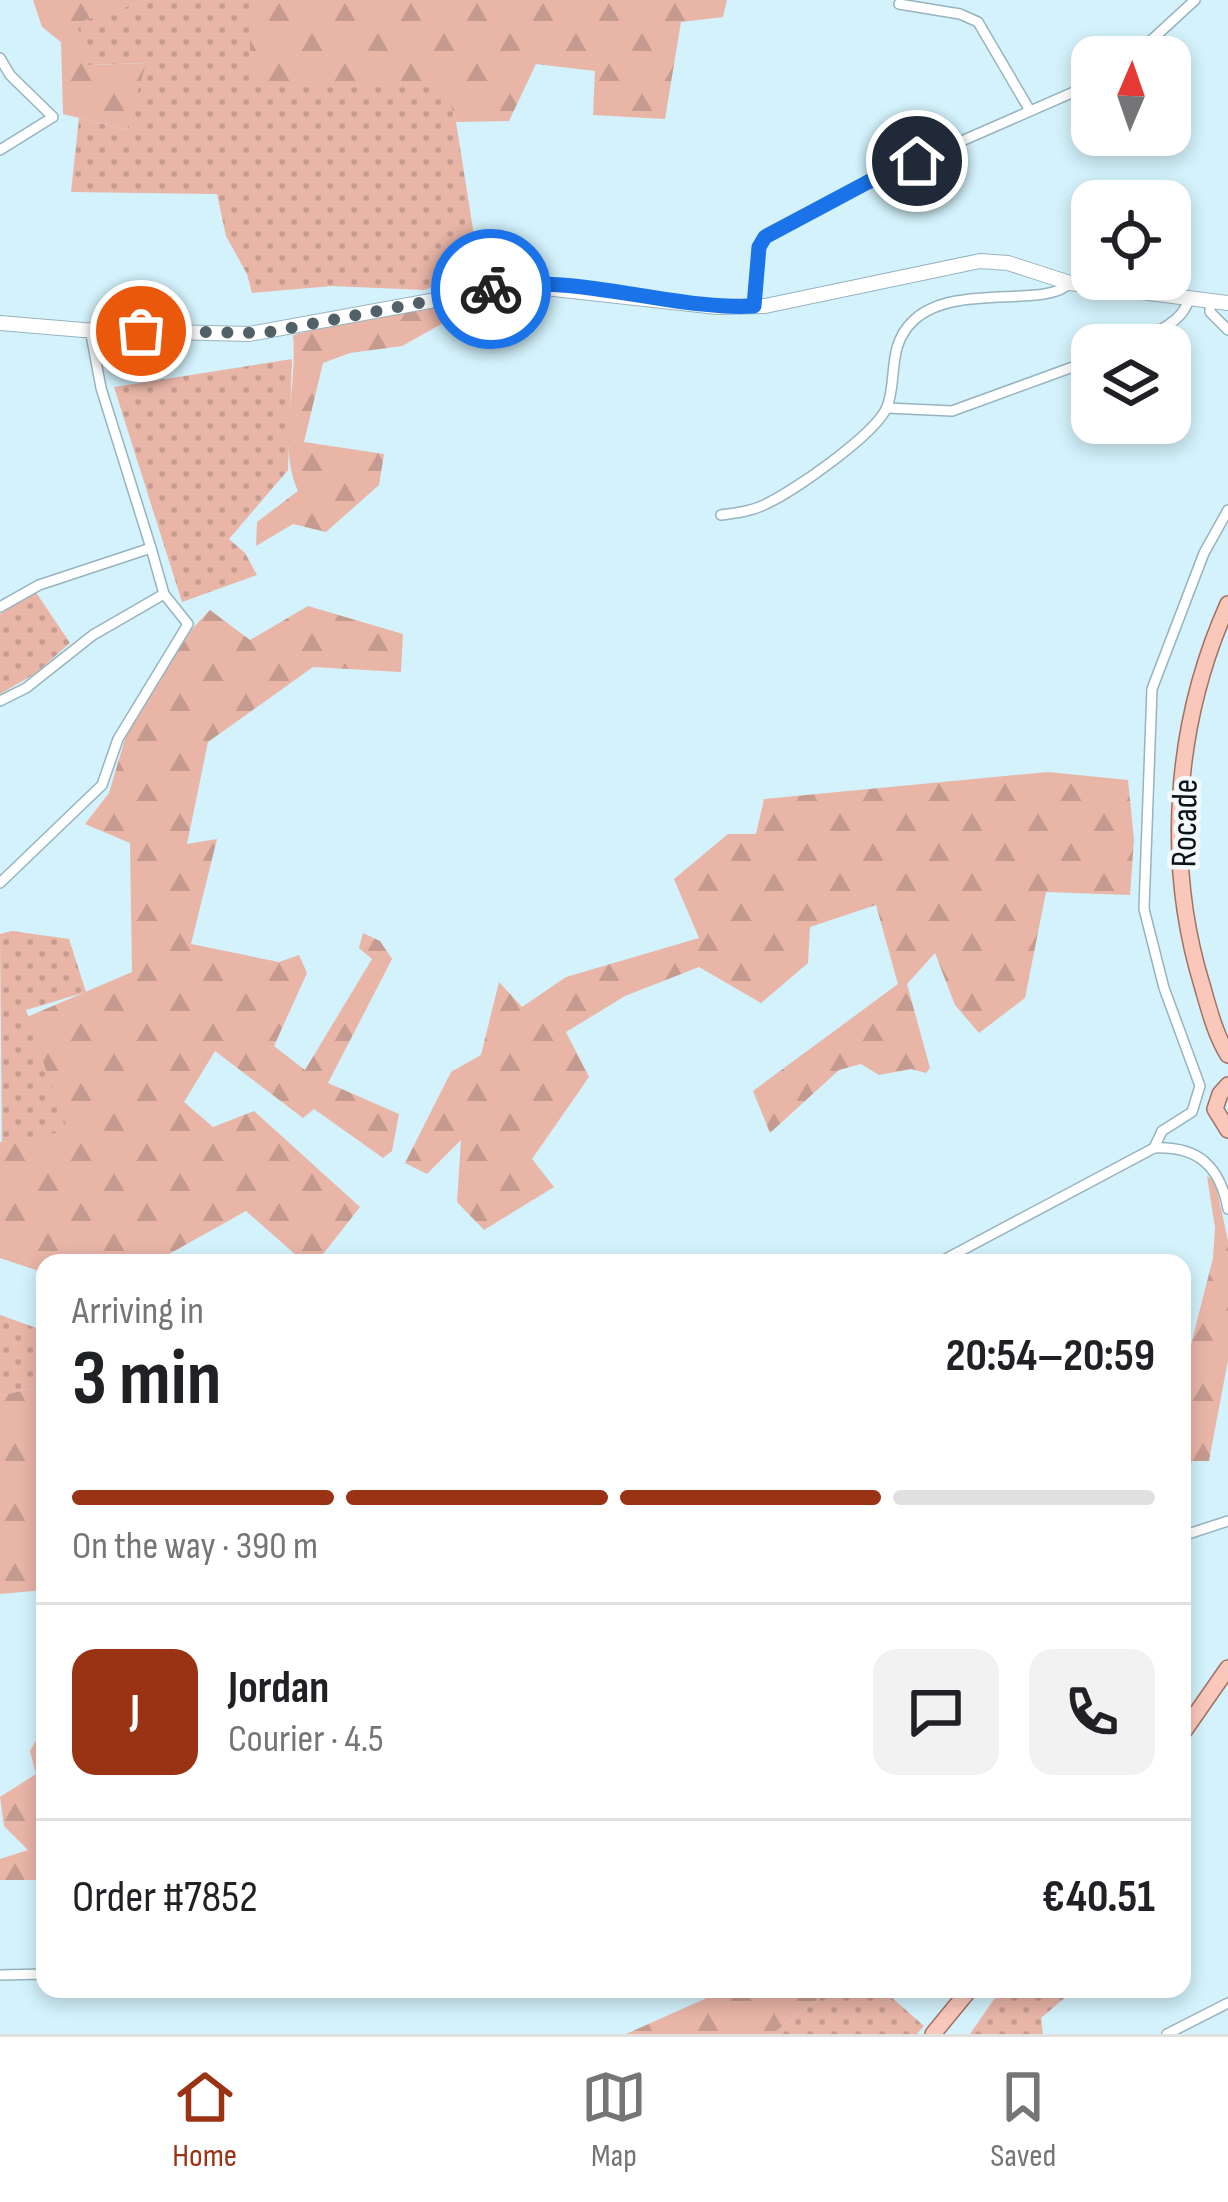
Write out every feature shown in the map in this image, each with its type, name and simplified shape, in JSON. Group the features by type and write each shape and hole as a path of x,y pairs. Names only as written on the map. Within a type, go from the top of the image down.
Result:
{"main road":[{"path":"0,322 86,330 264,333 518,285 717,307 754,306 980,261 1008,263 1070,283"},
{"path":"1191,299 1228,303"},
{"name":"Rocade","path":"1228,604 1206,660 1189,729 1180,825 1188,926 1224,1049 1226,1086 1215,1109 1228,1130"},
{"path":"1191,1721 1228,1668"},
{"path":"933,2034 963,1998"}],"street":[{"path":"1156,36 1195,0"},
{"path":"898,4 960,14 978,22 1029,109"},
{"path":"0,58 10,75 53,117 0,150"},
{"path":"754,306 759,247 765,237 868,182 1071,92"},
{"path":"721,514 771,502 874,427 887,408 891,370 906,329 917,317 934,308 996,294 1054,296 1070,283"},
{"path":"1170,324 1186,310 1189,300"},
{"path":"1210,302 1210,313 1228,330"},
{"path":"0,884 102,785 118,739 188,624 164,593 86,330"},
{"path":"887,408 952,411 1071,368"},
{"path":"1154,1148 1162,1131 1192,1112 1201,1086 1164,988 1144,909 1152,689 1190,586 1228,510"},
{"path":"0,608 39,585 151,548"},
{"path":"0,701 26,688 93,635 164,593"},
{"path":"955,1254 1154,1148 1175,1147 1204,1159 1215,1169 1228,1209"},
{"path":"1191,1533 1228,1521"},
{"path":"0,1975 36,1974"},
{"path":"1167,2034 1228,2003"}],"green space":[{"path":"33,0 147,0 77,23 87,65 146,63 127,130 63,114 61,42 42,27"},
{"path":"147,0 250,0 445,82 479,267 424,290 332,286 252,293 226,236 217,194 71,192 79,118 127,130 145,63 87,65 76,23"},
{"path":"236,0 727,0 723,17 681,22 665,119 593,115 595,71 536,64 509,121 456,122 444,82 250,84 250,1"},
{"path":"441,299 445,322 402,346 350,353 323,363 304,442 384,454 379,485 326,532 293,524 256,546 257,522 298,491 289,454 293,335"},
{"path":"292,359 288,470 229,539 245,553 257,575 182,602 114,387"},
{"path":"35,591 70,643 36,673 0,694 0,614"},
{"path":"308,606 403,634 401,672 313,667 208,742 187,844 217,839 191,944 279,962 299,955 307,973 274,1046 305,1070 372,959 359,948 363,933 380,941 392,959 328,1083 399,1114 392,1151 383,1158 314,1109 303,1118 215,1051 184,1102 213,1127 254,1111 360,1207 323,1254 295,1254 246,1211 169,1254 36,1254 36,1270 0,1258 0,1142 68,1131 27,1017 132,972 130,843 85,824 109,793 128,729 192,629 210,610 250,640"},
{"path":"1048,772 1128,780 1134,839 1130,895 1046,892 1025,998 979,1033 955,1005 935,953 907,984 930,1068 926,1073 911,1069 879,1075 861,1064 839,1070 770,1133 753,1091 898,984 876,905 810,927 808,963 761,1003 699,967 625,996 566,1032 589,1077 532,1159 554,1187 484,1230 457,1202 461,1140 427,1174 405,1163 451,1072 481,1055 499,982 522,1007 566,977 699,938 674,879 728,834 756,834 764,799"},
{"path":"12,931 69,939 86,992 26,1010 69,1132 2,1142 0,934"},
{"path":"1207,1176 1215,1181 1228,1241 1228,1360 1209,1461 1191,1464 1191,1345 1213,1258 1215,1228"},
{"path":"0,1315 36,1328 36,1387 0,1396"},
{"path":"36,1387 36,1591 0,1594 0,1396"},
{"path":"36,1740 36,1774 30,1751"},
{"path":"36,1774 36,1880 0,1880 0,1859 28,1850 4,1826 0,1797"},
{"path":"707,1998 820,1998 772,2034 626,2034"},
{"path":"820,1998 892,1998 924,2026 917,2034 772,2034"},
{"path":"995,1998 1064,1998 1041,2018 1043,2034 970,2034"}],"way so far":[{"path":"141,331 264,333 491,289"}],"route":[{"path":"491,289 537,285 717,307 754,306 759,247 765,237 917,161"}]}
